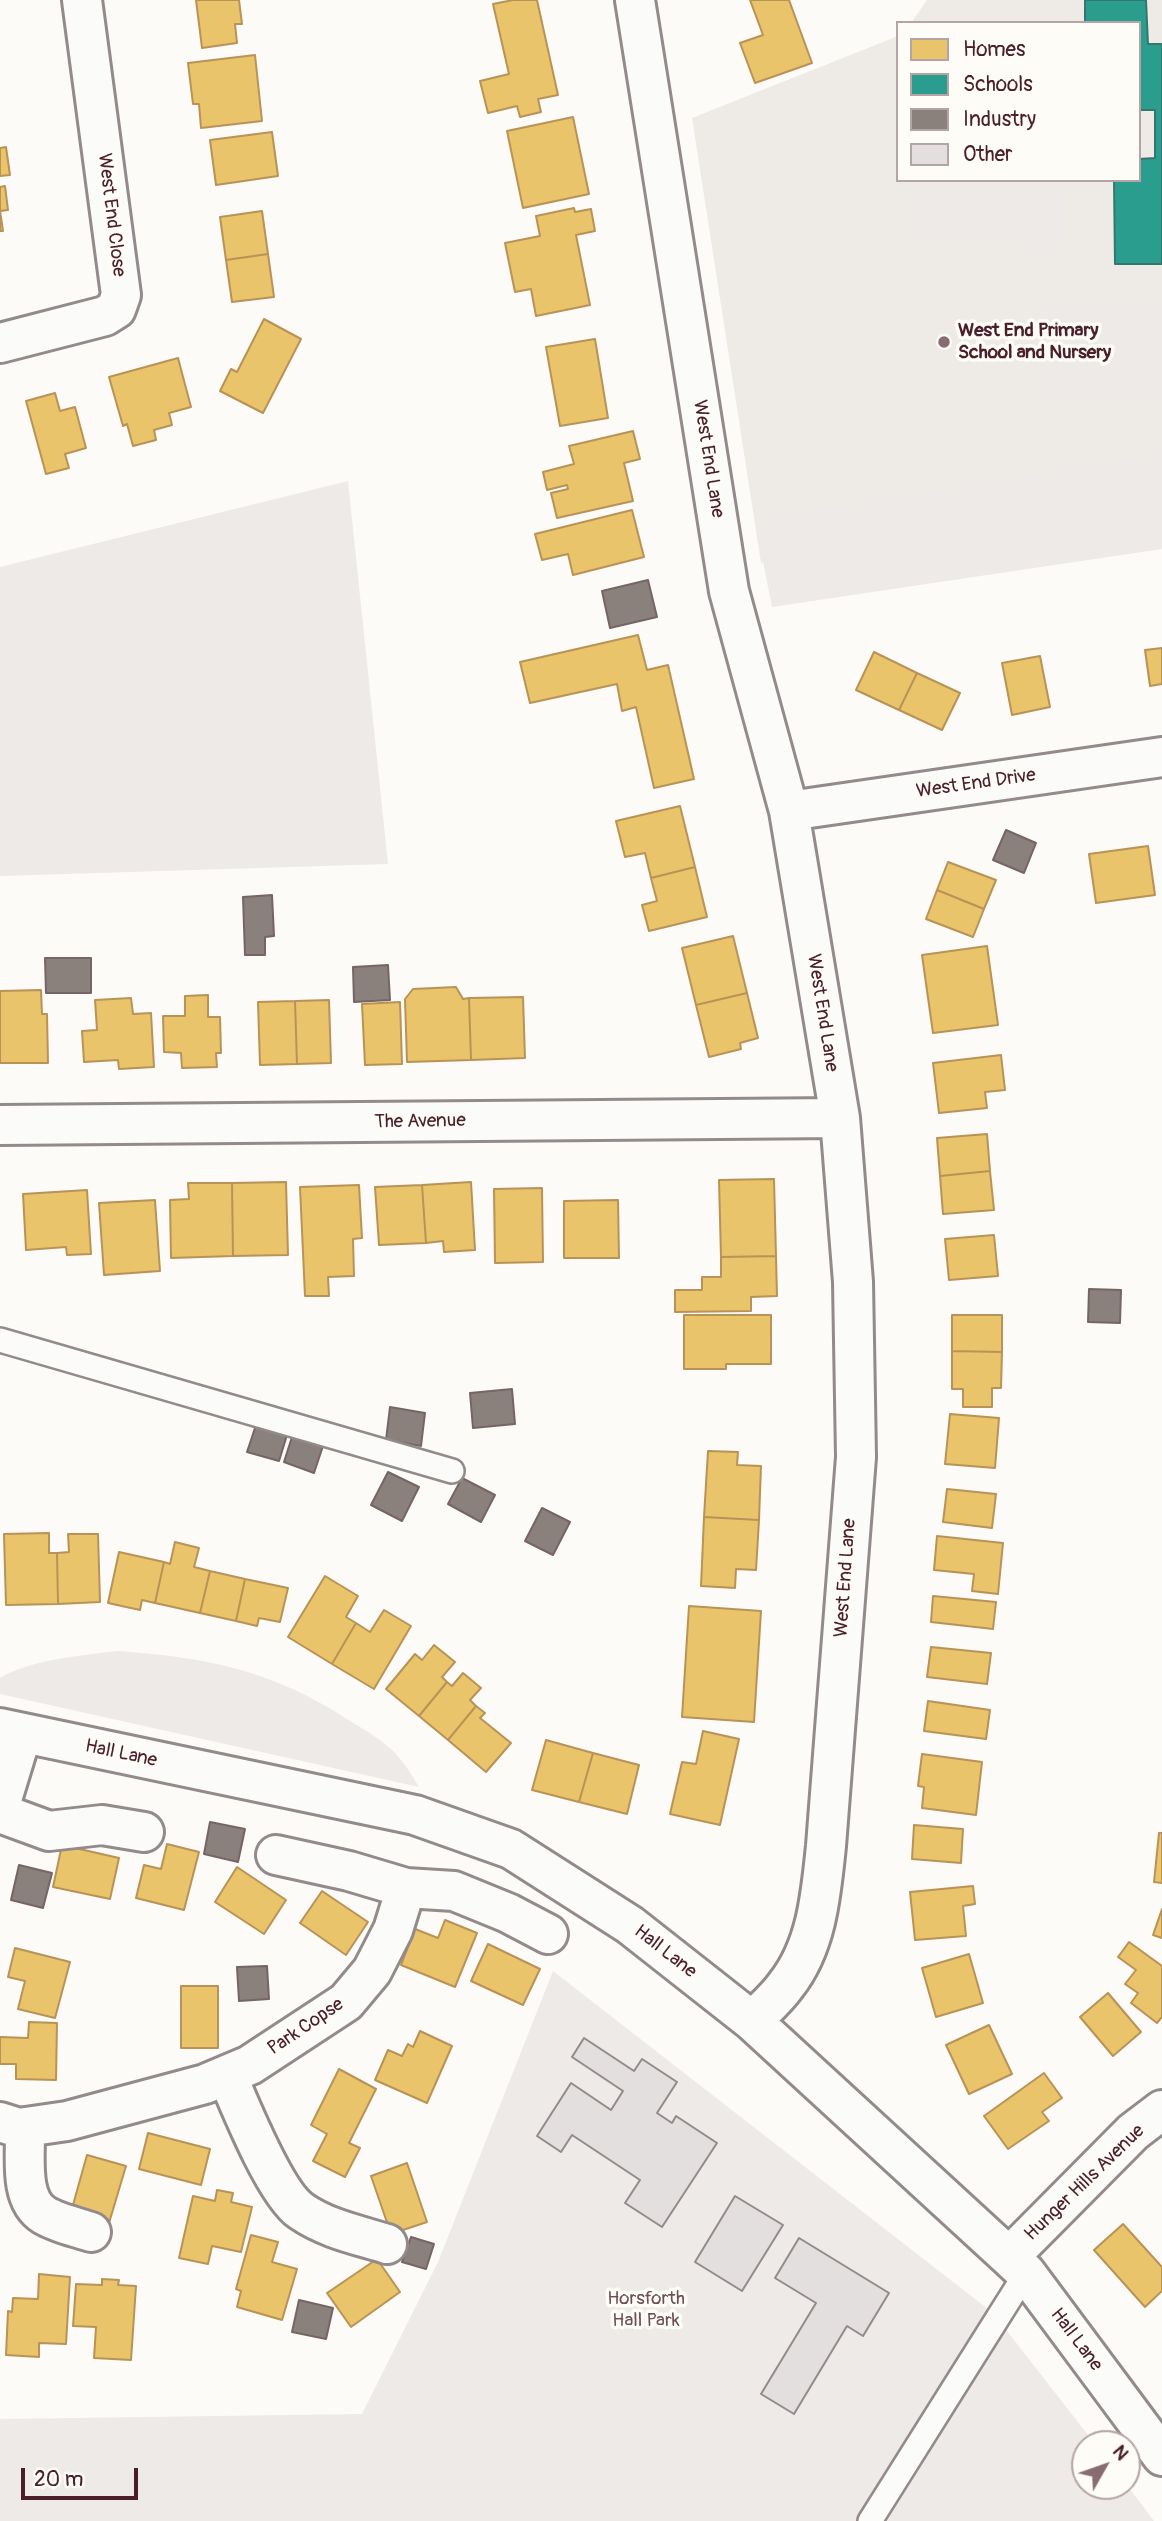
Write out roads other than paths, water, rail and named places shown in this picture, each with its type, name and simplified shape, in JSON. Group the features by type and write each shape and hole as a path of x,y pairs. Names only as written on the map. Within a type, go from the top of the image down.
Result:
{"street":[{"name":"West End Close","path":"0,343 105,316 116,309 121,295 82,0"},
{"name":"West End Lane","path":"635,0 729,591 789,811 840,1118 853,1282 856,1457 819,1906 803,1958 786,1985 752,2021"},
{"name":"West End Drive","path":"789,811 1162,757"},
{"name":"The Avenue","path":"0,1125 840,1118"},
{"name":"Hall Lane","path":"11,1731 415,1815 511,1849 630,1925 752,2021 1018,2265 1162,2456"},
{"path":"0,1806 11,1731"},
{"path":"0,1813 49,1830 103,1825 144,1832"},
{"path":"276,1855 349,1871 406,1888 454,1891 508,1913 548,1934"},
{"name":"Park Copse","path":"25,2235 27,2190 12,2125 67,2121 205,2084 250,2065 345,2003 372,1971 393,1930 406,1888"},
{"path":"226,2075 255,2140 283,2191 298,2210 323,2225 387,2244"},
{"name":"Hunger Hills Avenue","path":"1018,2265 1133,2132 1162,2110"},
{"path":"27,2190 32,2204 44,2216 91,2232"}],"lane":[{"path":"0,1340 452,1471"},
{"path":"870,2521 1018,2265"}],"place":[{"name":"West End Primary School and Nursery","path":"944,342"}],"park label":[{"name":"Horsforth Hall Park","path":"646,2310"}]}
